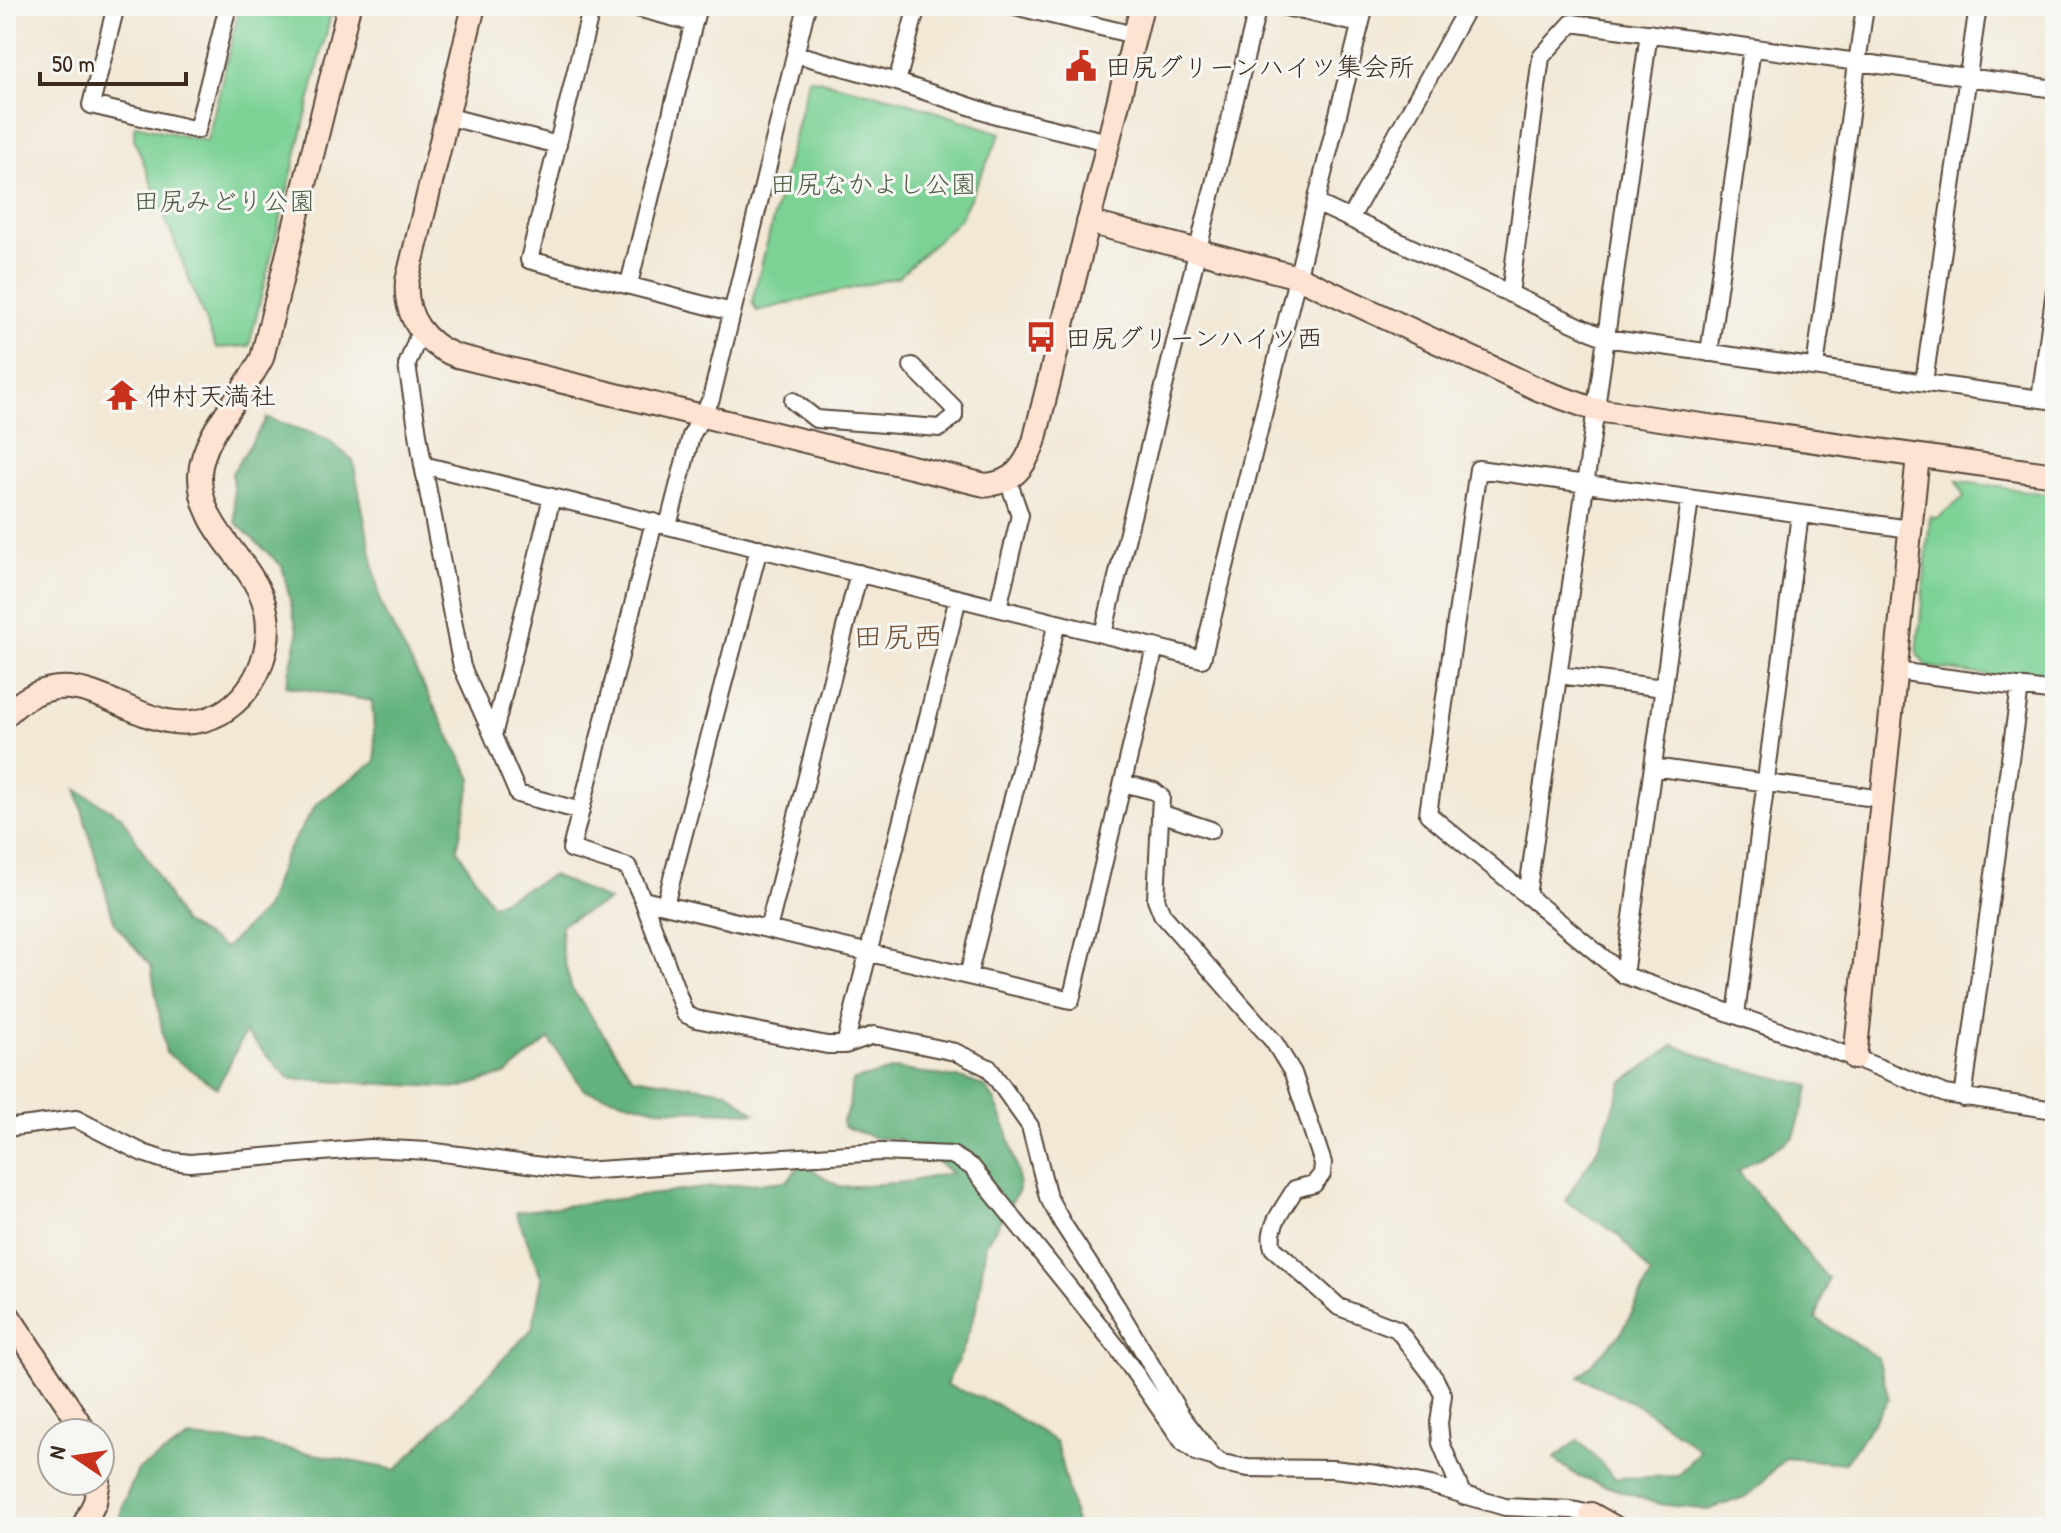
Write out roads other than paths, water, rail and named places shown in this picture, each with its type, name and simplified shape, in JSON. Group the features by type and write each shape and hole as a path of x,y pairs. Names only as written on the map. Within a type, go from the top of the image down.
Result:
{"street":[{"path":"116,6 91,105 197,130 228,6"},
{"path":"6,715 31,696 62,687 92,692 155,719 197,722 237,702 255,679 267,642 263,597 252,574 207,515 200,486 201,465 211,436 262,358 349,6"},
{"path":"474,6 407,281 407,302 420,331 433,343 457,356 979,484 998,484 1008,480 1024,465 1034,442 1142,6"},
{"path":"592,6 529,260 732,312"},
{"path":"630,6 694,23"},
{"path":"629,284 698,6"},
{"path":"807,6 711,399 691,436 661,524 571,849 628,867 685,1014 696,1019 827,1045 845,1045 874,1035 955,1052 989,1068 1030,1126 1048,1197 1063,1224 1117,1307 1162,1387 1213,1457"},
{"path":"897,82 917,6"},
{"path":"1103,634 1258,6"},
{"path":"1281,6 1360,24"},
{"path":"423,465 1202,659 1365,6"},
{"path":"1350,219 1468,6"},
{"path":"1815,367 1865,6"},
{"path":"1924,382 1978,6"},
{"path":"1022,7 1134,35"},
{"path":"1510,294 1541,57 1572,23 2055,89"},
{"path":"1527,896 1649,33"},
{"path":"1709,353 1752,48"},
{"path":"796,54 897,82 996,115 1108,142"},
{"path":"446,116 558,145"},
{"path":"1316,203 1605,338 2047,400 2055,290"},
{"path":"1088,222 1298,277 1540,390 1596,410 2055,475"},
{"path":"420,331 407,365 462,667 518,794 581,811"},
{"path":"793,401 814,423 940,428 954,416 954,408 912,366"},
{"path":"1855,1058 1918,456"},
{"path":"1910,529 1478,469 1428,814 1624,975 1855,1058 1945,1094 2055,1110"},
{"path":"998,608 1020,515 1008,480"},
{"path":"493,736 552,497"},
{"path":"1624,975 1690,499"},
{"path":"1736,1015 1800,514"},
{"path":"665,905 759,548"},
{"path":"768,929 859,573"},
{"path":"845,1045 958,598"},
{"path":"968,976 1057,623"},
{"path":"643,900 1071,1000 1155,647"},
{"path":"1896,671 2055,692"},
{"path":"1558,675 1664,688"},
{"path":"1963,1098 2020,687"},
{"path":"1653,767 1882,799"},
{"path":"1123,783 1154,791 1161,797 1156,899 1162,914 1274,1042 1293,1073 1323,1163 1322,1174 1314,1184 1295,1189 1271,1231 1273,1248 1339,1307 1397,1329 1435,1379 1443,1395 1439,1423 1441,1443 1463,1496"},
{"path":"1160,813 1211,830"},
{"path":"6,1128 76,1119 143,1153 164,1160 190,1163 370,1148 428,1151 581,1171 880,1152 952,1155 972,1167 1116,1346 1183,1442 1198,1453 1236,1467 1333,1469 1377,1474 1431,1485 1505,1507 1572,1510 1591,1514 1614,1527"},
{"path":"6,1312 75,1417"},
{"path":"83,1527 96,1497"}],"place":[{"name":"田尻グリーンハイツ集会所","path":"1081,66"},
{"name":"田尻グリーンハイツ西","path":"1041,337"},
{"name":"仲村天満社","path":"122,395"}],"district":[{"name":"田尻西","path":"898,636"}],"park label":[{"name":"田尻なかよし公園","path":"873,183"},
{"name":"田尻みどり公園","path":"224,200"}]}
